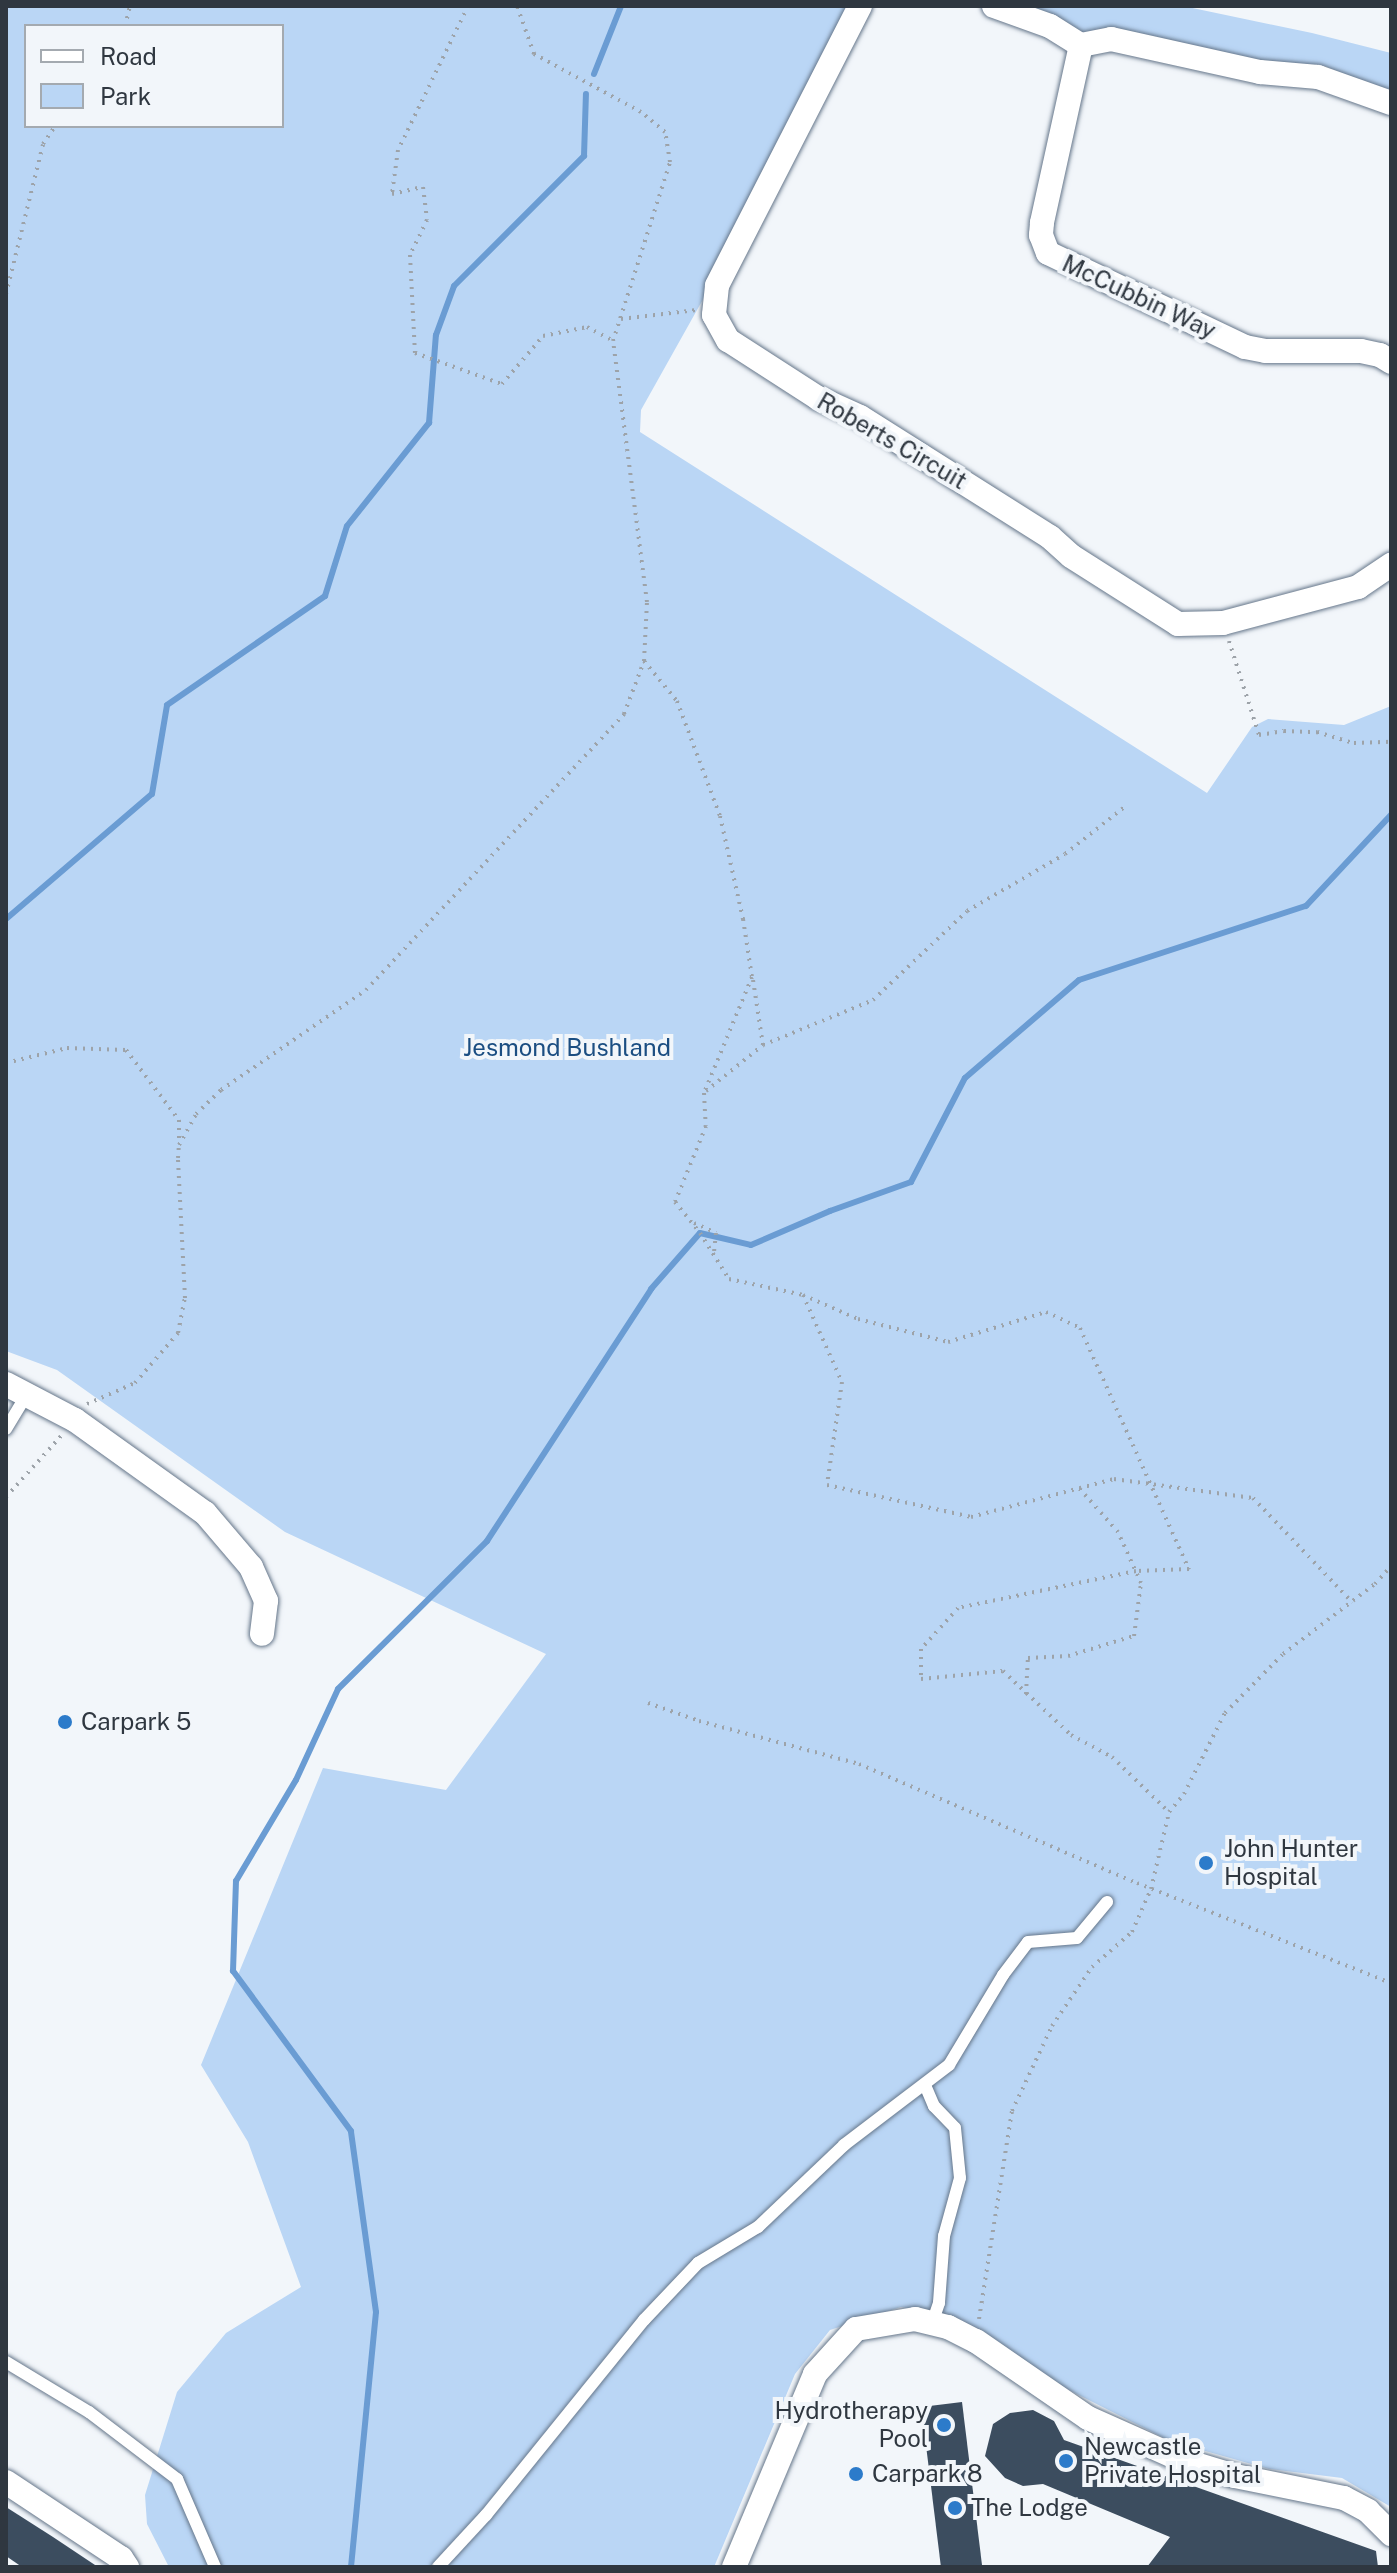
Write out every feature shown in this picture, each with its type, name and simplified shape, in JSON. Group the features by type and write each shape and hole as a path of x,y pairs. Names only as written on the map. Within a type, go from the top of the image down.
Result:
{"street":[{"path":"714,308 717,286 860,6"},
{"path":"994,6 1050,26 1081,45 1111,39 1260,72 1318,77 1391,103"},
{"name":"McCubbin Way","path":"1081,45 1042,223 1041,235 1048,253 1245,347 1266,351 1361,351 1380,355 1391,362"},
{"name":"Roberts Circuit","path":"714,308 719,328 728,340 818,398 850,411 886,433 1050,537 1071,556 1169,619 1191,626 1223,623 1358,587 1391,565"},
{"path":"17,1389 75,1420 205,1513 251,1567 266,1601 262,1634"},
{"path":"734,2567 815,2374 856,2329 915,2319 948,2327 976,2341 1088,2418 1195,2464 1235,2476 1344,2498 1368,2511 1391,2534"},
{"path":"6,2482 121,2558 127,2567"}],"lane":[{"path":"6,1429 17,1389"},
{"path":"438,2567 486,2515 644,2320 698,2263 758,2227 844,2145 949,2065 1003,1975 1028,1942 1077,1938 1107,1902"},
{"path":"925,2085 934,2106 955,2128 960,2178 944,2236 939,2303 932,2323"},
{"path":"6,2362 89,2412 177,2479 215,2567"}],"path":[{"path":"468,6 398,150 392,194 423,187 427,220 410,255 415,353 502,384 543,336 587,327 613,341"},
{"path":"179,1145 207,1101 366,990 624,714 644,661 647,602 613,341 670,162 665,132 641,112 534,54 517,6"},
{"path":"6,294 43,144 54,128"},
{"path":"621,319 714,308"},
{"path":"1223,623 1259,735 1284,731 1317,732 1354,743 1391,742"},
{"path":"644,661 677,701 720,816 743,919 763,1045"},
{"path":"704,1093 763,1045 873,1000 967,911 1065,854 1127,805"},
{"path":"752,977 704,1093 706,1126 675,1202 729,1279 803,1295 858,1319 948,1342 1046,1312 1080,1328 1189,1569 1136,1571 958,1608 921,1649 921,1679 1003,1671 1071,1735 1112,1757 1169,1812"},
{"path":"6,1063 67,1048 126,1050 179,1120 185,1298 178,1333 135,1383 84,1405 75,1420 6,1497"},
{"path":"692,1223 716,1233 713,1254"},
{"path":"803,1295 842,1382 827,1485 971,1517 1114,1479 1253,1498 1352,1602"},
{"path":"1026,1695 1028,1658 1068,1656 1134,1636 1141,1583 1118,1532 1079,1488"},
{"path":"976,2341 1012,2111 1052,2026 1092,1967 1132,1932 1151,1889 1169,1812 1184,1794 1225,1713 1283,1654 1352,1602 1391,1566"},
{"path":"648,1703 699,1721 859,1764 1151,1889 1391,1983"}],"green space":[{"name":"Jesmond Bushland","path":"6,6 848,6 706,294 641,410 640,432 1207,793 1252,727 1268,719 1344,725 1391,706 1391,2507 1342,2478 1269,2469 1170,2441 1057,2384 952,2316 901,2307 830,2330 795,2374 714,2567 169,2567 147,2524 145,2495 177,2392 226,2333 301,2287 248,2142 201,2065 323,1768 446,1790 546,1654 285,1532 57,1370 6,1351"},
{"path":"1021,6 1183,6 1312,33 1391,53 1391,95 1325,66 1253,60 1111,27 1083,34"}],"building":[{"name":"The Lodge","path":"962,2402 982,2567 941,2567 921,2407"},
{"name":"Newcastle Private Hospital","path":"1033,2410 1054,2421 1064,2440 1376,2551 1378,2567 1147,2567 1170,2537 1043,2484 1023,2486 1005,2478 985,2456 993,2424 1010,2413"},
{"path":"6,2507 98,2567 22,2567 6,2556"}],"waterway":[{"path":"594,74 621,6"},
{"path":"6,919 152,794 167,705 325,596 347,526 429,423 436,335 454,286 584,156 586,94"},
{"path":"351,2567 376,2312 351,2131 233,1971 236,1881 296,1780 338,1689 487,1541 651,1289 700,1233 751,1245 830,1211 911,1182 965,1078 1079,980 1306,906 1391,815"}],"place":[{"name":"Carpark 5","path":"65,1722"},
{"name":"John Hunter Hospital","path":"1206,1863"},
{"name":"Hydrotherapy Pool","path":"944,2425"},
{"name":"Newcastle Private Hospital","path":"1066,2461"},
{"name":"Carpark 8","path":"856,2474"},
{"name":"The Lodge","path":"955,2508"}]}
